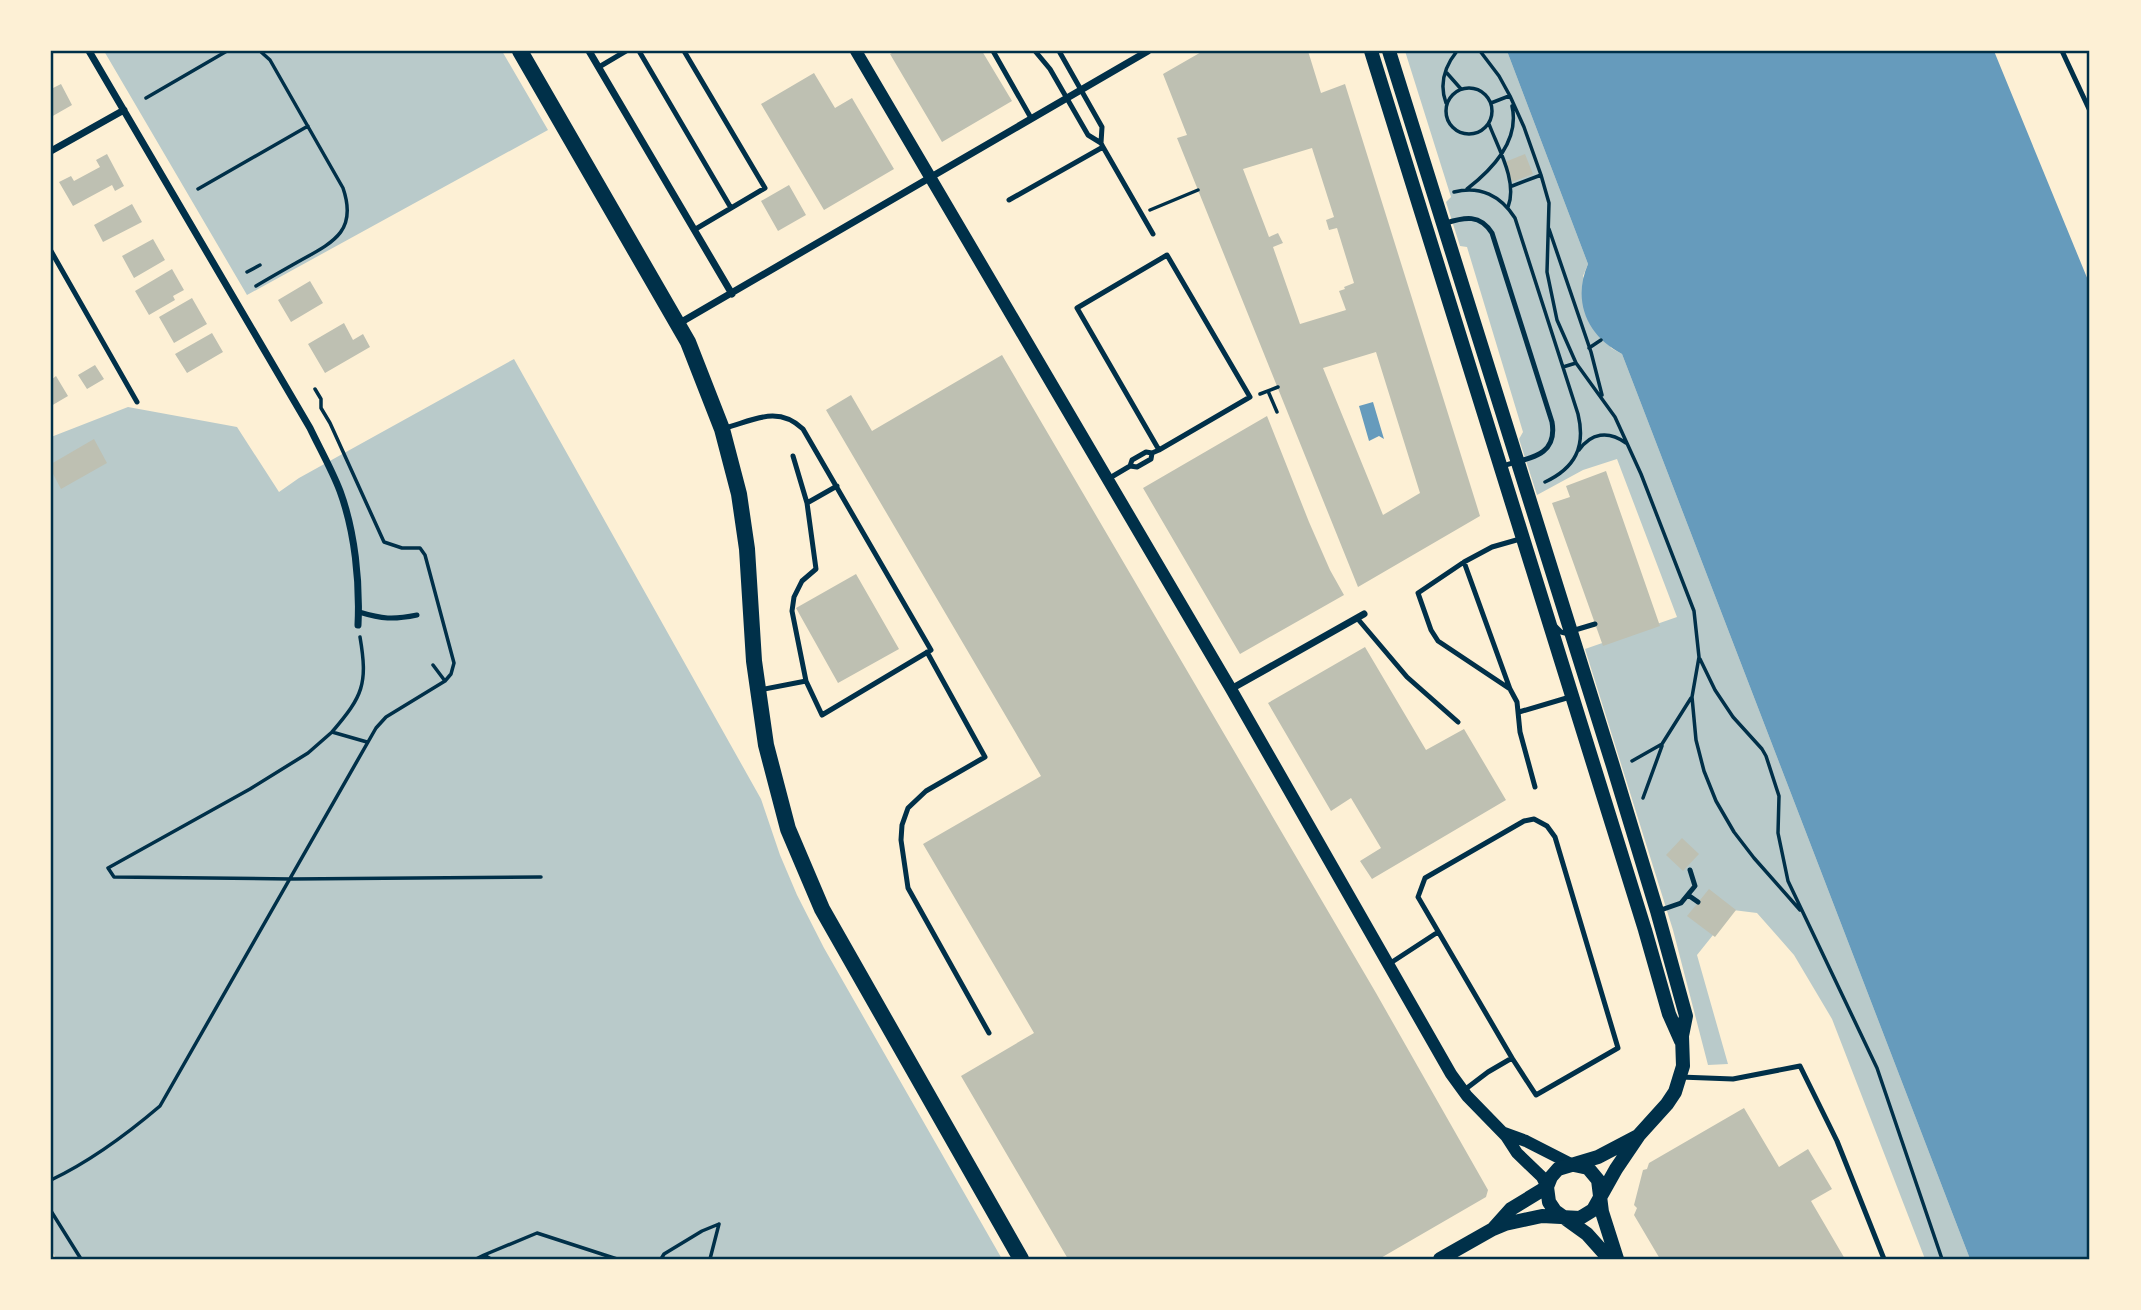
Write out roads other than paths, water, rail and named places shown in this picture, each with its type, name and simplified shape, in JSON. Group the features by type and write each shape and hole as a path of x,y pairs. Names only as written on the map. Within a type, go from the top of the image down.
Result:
{"main road":[{"path":"520,51 678,324 696,361 722,429 739,494 747,550 757,690 766,745 779,801 807,877 822,909 1021,1259"},
{"path":"1371,51 1502,466 1645,930 1668,1014 1681,1041"},
{"path":"1389,51 1657,911 1686,1013 1681,1041 1683,1060 1680,1077 1667,1104 1639,1135 1593,1210 1585,1216 1542,1216 1493,1229 1440,1259"},
{"path":"1394,125 1410,120"},
{"path":"1616,1259 1551,1207 1547,1186 1558,1169 1598,1157 1639,1135"},
{"path":"1573,1165 1588,1168 1600,1185 1600,1198 1616,1259"},
{"path":"1493,1229 1511,1209 1547,1186"}],"street":[{"path":"89,51 310,428 332,473 351,532 358,625"},
{"path":"589,51 732,293"},
{"path":"856,51 1231,689 1447,1066 1463,1091 1542,1177 1547,1186"},
{"path":"1126,51 1132,60"},
{"path":"678,324 1148,51"},
{"path":"51,151 124,110"},
{"path":"1231,689 1361,616"},
{"path":"1503,1133 1573,1165"}],"lane":[{"path":"599,67 626,51"},
{"path":"639,51 731,208"},
{"path":"684,51 765,188 694,229"},
{"path":"992,51 1031,118"},
{"path":"1035,51 1050,69 1088,135 1102,145 1153,234"},
{"path":"1059,51 1101,127 1102,145"},
{"path":"2062,51 2090,111"},
{"path":"1009,200 1102,145"},
{"path":"1443,224 1472,218 1485,224 1492,233 1553,429 1552,443 1542,453 1502,466"},
{"path":"51,251 137,402"},
{"path":"1108,479 1130,466 1138,467 1151,459 1152,453 1159,450 1250,397 1167,255 1077,308 1159,450"},
{"path":"722,429 770,415 783,416 794,421 810,439 930,650 822,715 806,681 792,611 794,597 802,581 816,569 807,503 793,456"},
{"path":"807,503 837,486"},
{"path":"1510,689 1443,646 1431,630 1418,593 1492,547 1523,538"},
{"path":"1464,562 1517,702 1519,728 1535,787"},
{"path":"1542,598 1557,629 1562,632 1595,624"},
{"path":"359,612 396,620 417,615"},
{"path":"1361,616 1407,677 1458,722"},
{"path":"926,652 985,757 926,791 908,808 901,825 902,857 908,888 989,1033"},
{"path":"757,690 806,681"},
{"path":"1519,712 1572,696"},
{"path":"1534,819 1547,826 1555,837 1618,1048 1536,1095 1438,932 1418,897 1425,878 1524,821 1534,819"},
{"path":"1657,911 1681,903 1688,895 1695,886 1690,870"},
{"path":"1688,895 1698,902"},
{"path":"1389,964 1438,932"},
{"path":"1463,1091 1512,1058"},
{"path":"1680,1077 1733,1079 1800,1066 1837,1141 1884,1259"}],"water":[{"path":"1507,51 1994,51 2090,285 2090,1259 1970,1259 1622,354 1600,338 1586,316 1582,291 1588,264"},
{"path":"1373,402 1384,439 1379,436 1369,441 1359,406"}]}
